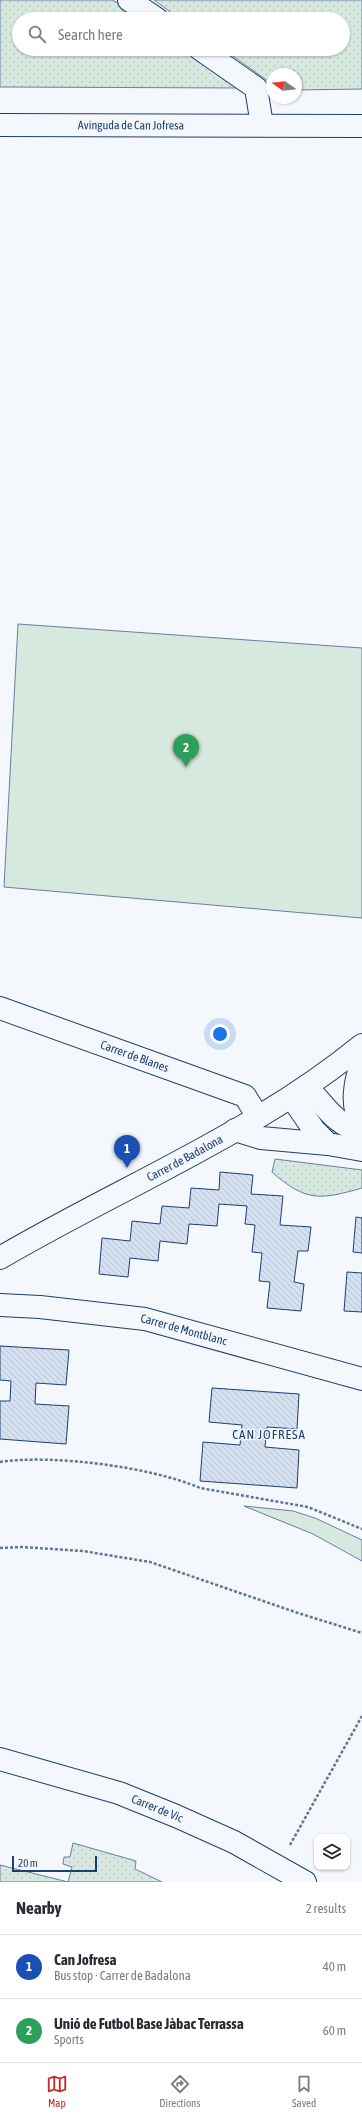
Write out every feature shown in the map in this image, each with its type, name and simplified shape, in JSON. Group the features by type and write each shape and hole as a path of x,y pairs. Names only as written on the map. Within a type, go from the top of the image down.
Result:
{"street":[{"path":"129,0 147,12"},
{"path":"210,56 256,88 262,125"},
{"name":"Avinguda de Can Jofresa","path":"0,125 362,126"},
{"name":"Carrer de Blanes","path":"0,1008 246,1096 258,1117"},
{"name":"Carrer de Badalona","path":"0,1258 258,1117 299,1092 362,1045"},
{"path":"362,1060 354,1096 357,1117 362,1124"},
{"path":"299,1092 334,1119 352,1129 362,1131"},
{"path":"299,1092 314,1130 328,1144"},
{"path":"235,1130 261,1138 328,1144 362,1150"},
{"name":"Carrer de Montblanc","path":"0,1305 40,1307 145,1319 362,1379"},
{"name":"Carrer de Vic","path":"0,1759 118,1792 234,1842 305,1882"}],"path":[{"path":"0,1462 43,1459 127,1469 184,1481 200,1488 308,1507 362,1529"},
{"path":"0,1548 22,1547 82,1551 150,1562 298,1613 362,1633"},
{"path":"279,1867 294,1836 362,1716"}],"shaded area":[{"path":"0,0 113,0 130,12 12,12 12,56 194,56 241,88 0,87"},
{"path":"154,0 362,0 362,89 302,90 302,68 266,68 266,80 233,56 350,56 350,12 170,12"},
{"path":"18,624 362,648 362,918 4,887"},
{"path":"275,1159 362,1170 362,1188 335,1195 324,1196 314,1196 304,1193 294,1189 272,1172"},
{"path":"244,1506 293,1511 315,1518 362,1540 362,1561 313,1534"},
{"path":"73,1843 136,1861 135,1869 162,1882 68,1882 72,1867 63,1864 64,1857 70,1857"},
{"path":"0,1865 68,1882 0,1882"}],"building":[{"path":"220,1172 253,1175 251,1194 283,1196 280,1225 311,1227 308,1251 298,1251 294,1282 304,1284 301,1311 267,1308 270,1282 259,1281 262,1253 252,1252 255,1225 245,1224 247,1206 219,1204 217,1226 189,1224 187,1244 160,1241 158,1261 130,1258 128,1277 99,1274 102,1238 130,1241 132,1221 160,1224 162,1206 189,1208 191,1188 219,1190"},
{"path":"356,1217 362,1218 362,1253 353,1252"},
{"path":"347,1272 362,1273 362,1312 344,1311"},
{"path":"0,1346 69,1350 66,1385 36,1383 35,1404 69,1406 66,1444 0,1439 0,1401 10,1401 11,1381 0,1380"},
{"path":"212,1388 299,1394 297,1429 267,1427 265,1447 299,1450 297,1488 200,1481 203,1442 240,1445 242,1425 209,1422"}],"place":[{"name":"Unió de Futbol Base Jàbac Terrassa","path":"186,767"},
{"name":"Can Jofresa","path":"127,1168"}],"district":[{"name":"CAN JOFRESA","path":"269,1434"}]}
